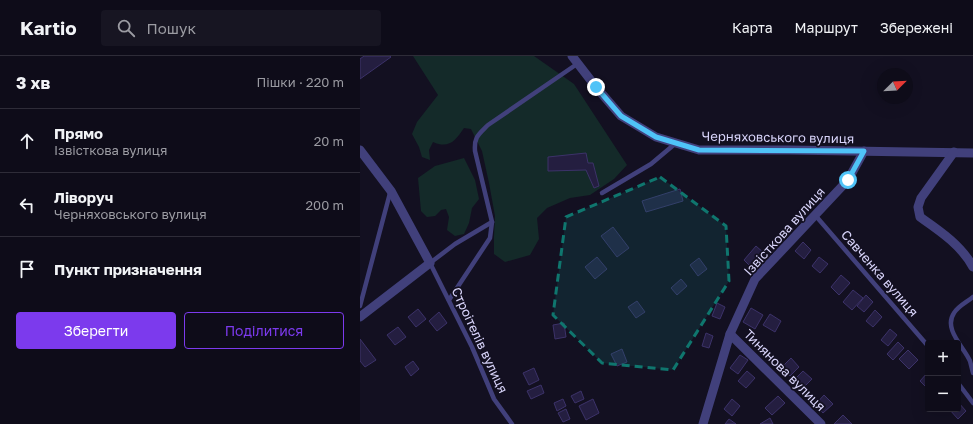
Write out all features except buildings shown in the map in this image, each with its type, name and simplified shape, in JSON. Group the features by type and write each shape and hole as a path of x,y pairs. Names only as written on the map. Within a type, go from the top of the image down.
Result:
{"street":[{"name":"Черняховського вулиця","path":"574,60 621,116 656,137 699,150 973,153"},
{"name":"Iзвiсткова вулиця","path":"703,424 730,334 755,279 848,180 864,151"},
{"path":"954,152 921,198 918,207 920,217 945,235 961,250 973,266"},
{"path":"360,317 430,263 391,191 361,154"},
{"name":"Тинянова вулиця","path":"730,334 821,424"}],"lane":[{"path":"449,300 490,238 492,222 475,152 474,142 478,134 574,60"},
{"path":"602,193 651,164 676,143"},
{"path":"360,306 391,191"},
{"name":"Савченка вулиця","path":"815,215 925,343"},
{"path":"430,263 455,244 492,222"},
{"name":"Строiтелiв вулиця","path":"430,263 472,347 494,400 512,424"},
{"path":"973,297 953,314 950,324 953,334 969,360 973,373"},
{"path":"961,387 973,403"}],"highlighted area":[{"path":"660,177 726,226 729,281 673,370 602,363 553,315 566,217"}],"green space":[{"path":"413,56 534,56 574,84 627,165 614,179 590,195 570,198 547,208 537,218 539,239 530,255 505,262 494,254 495,216 489,183 482,151 471,129 464,128 458,137 447,144 443,145 433,142 429,150 430,160 422,157 419,147 412,134 417,122 438,95"},
{"path":"464,158 475,180 479,199 472,208 469,223 464,234 455,236 447,230 449,217 446,209 441,210 435,216 427,217 421,211 418,178 435,166"}],"route":[{"path":"596,87 621,116 656,137 699,150 864,151 848,180"}]}
